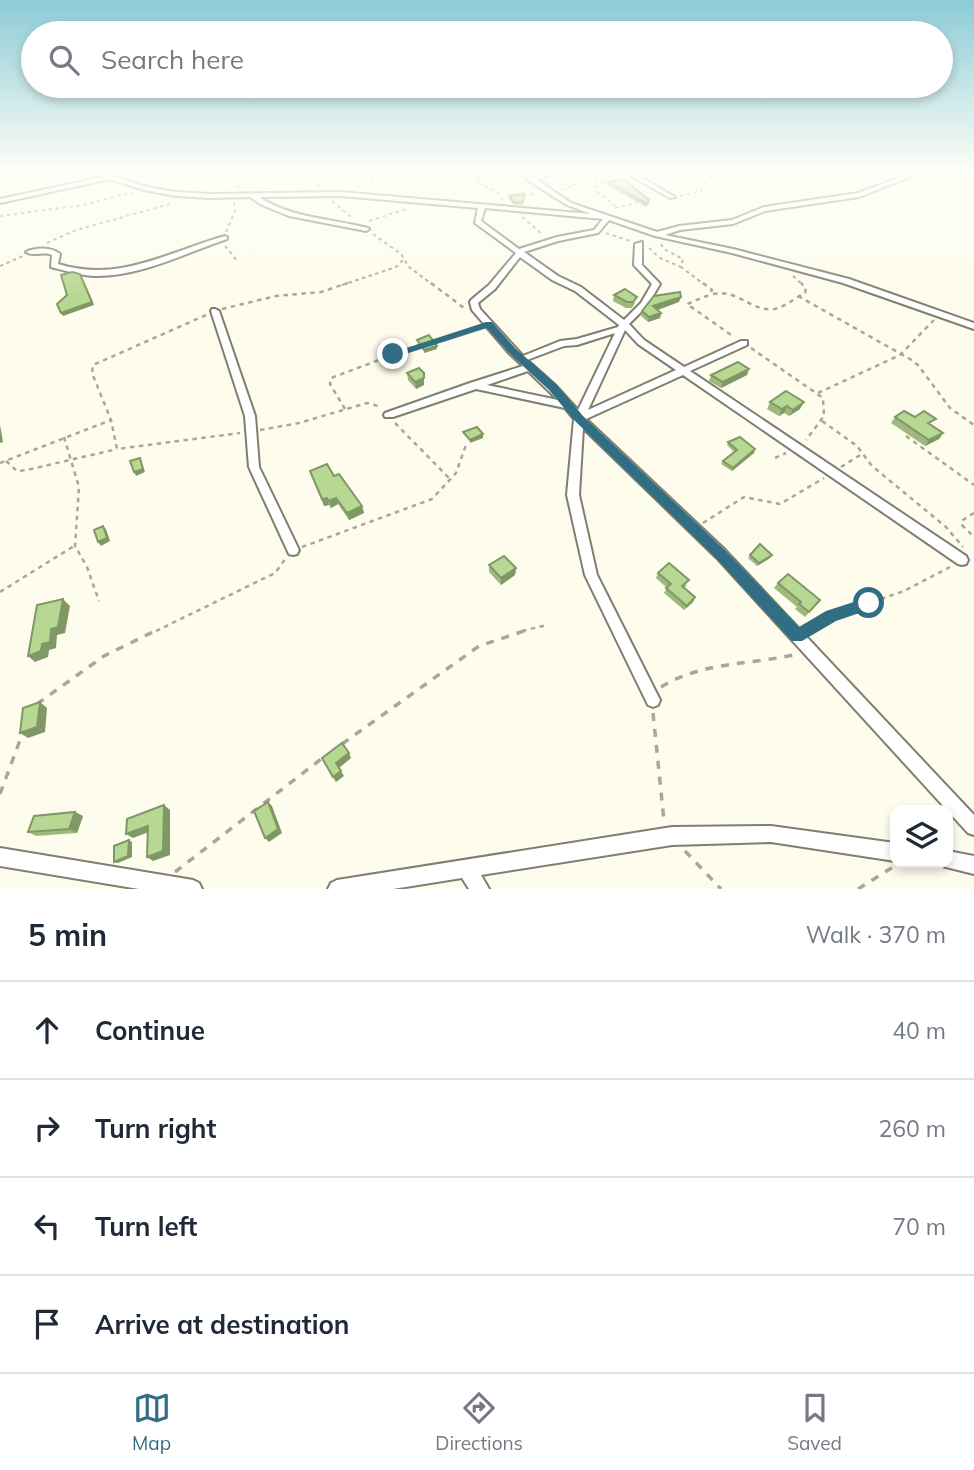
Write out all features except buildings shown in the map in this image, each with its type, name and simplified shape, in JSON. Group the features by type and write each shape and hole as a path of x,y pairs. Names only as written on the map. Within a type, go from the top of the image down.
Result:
{"street":[{"path":"286,212 363,227"},
{"path":"480,212 477,222 555,278 578,289 641,342 962,560"},
{"path":"549,212 607,217"},
{"path":"594,212 657,235 733,251 863,287 938,316 974,326"},
{"path":"657,235 679,228 733,222 756,212"},
{"path":"607,217 596,232 542,243 520,252 492,287 474,302 485,320 579,418 695,529 974,827"},
{"path":"30,252 50,251 56,254 54,265 68,272 108,274 225,238"},
{"path":"639,244 638,265 656,284 644,304 623,327 579,418 573,495 591,575 653,700"},
{"path":"215,311 250,416 254,467 293,550"},
{"path":"389,415 428,403 526,363 570,341 577,342 623,327"},
{"path":"579,418 744,343"},
{"path":"472,385 566,405"},
{"path":"337,889 666,837 771,834 890,851"},
{"path":"0,857 192,889"},
{"path":"953,861 974,866"},
{"path":"467,870 480,889"}],"path":[{"path":"0,216 27,212"},
{"path":"0,266 66,233 139,212"},
{"path":"234,212 225,238 225,247 238,262"},
{"path":"345,212 401,254 402,260 455,302 485,320"},
{"path":"363,227 397,212"},
{"path":"519,212 544,236 542,243"},
{"path":"607,217 611,212"},
{"path":"117,449 111,420 92,373 93,365 215,311 276,296 305,296 321,292 396,267 402,260"},
{"path":"709,295 730,291 770,309 805,293 806,288 776,263"},
{"path":"798,296 918,365 950,408 974,425"},
{"path":"818,393 900,355 938,316"},
{"path":"345,409 330,384 331,378 485,320"},
{"path":"258,430 299,423 373,402 389,415 451,480"},
{"path":"0,463 111,420"},
{"path":"797,636 832,616 904,591 962,560 964,549 959,540 872,466 863,453 822,421"},
{"path":"6,461 17,471 117,449 245,432"},
{"path":"906,436 974,485"},
{"path":"64,437 79,487 75,546 88,567 99,601"},
{"path":"32,711 39,702 104,656 275,573 293,550 432,499 451,480 461,464 467,442"},
{"path":"695,529 744,497 780,504 863,453"},
{"path":"974,513 963,520 962,525 974,537"},
{"path":"0,592 75,546"},
{"path":"337,748 479,646 509,634 547,625"},
{"path":"721,889 666,837 653,725 653,700 661,686 693,669 777,660 810,651"},
{"path":"0,794 24,727"},
{"path":"159,885 327,755"},
{"path":"858,889 892,868"}],"route":[{"path":"393,354 489,324 512,351 544,378 579,418 721,554 797,636 832,616 869,603"}]}
